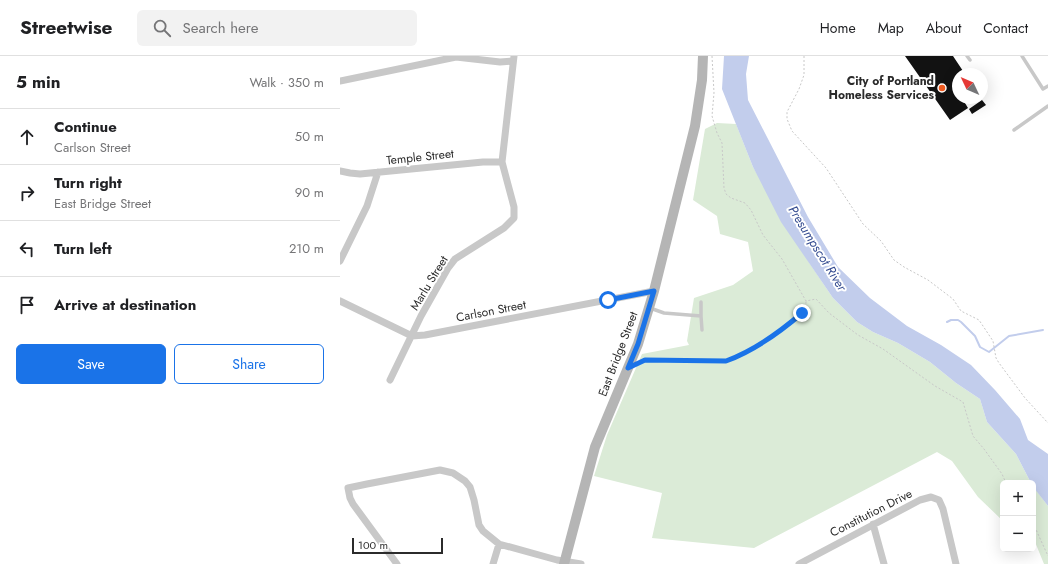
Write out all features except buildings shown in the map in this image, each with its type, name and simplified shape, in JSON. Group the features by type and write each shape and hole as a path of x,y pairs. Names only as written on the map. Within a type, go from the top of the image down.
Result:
{"street":[{"name":"East Bridge Street","path":"564,562 595,447 638,344 654,291 695,126 702,80 703,56"},
{"path":"340,81 456,57 500,62 514,58"},
{"name":"Marlu Street","path":"390,380 442,278 455,259 498,232 514,218 514,207 502,162 514,58"},
{"name":"Temple Street","path":"340,171 350,173 378,172 482,162 502,162"},
{"path":"340,260 367,206 378,172"},
{"name":"Carlson Street","path":"412,336 425,335 654,291"},
{"path":"340,301 412,336"},
{"path":"397,564 353,504 348,488 440,470 453,473 465,481 470,487 479,525 483,531 499,544 564,562 581,564"},
{"name":"Constitution Drive","path":"799,564 811,562 824,550 925,497 932,497 939,500 945,516 956,564"},
{"path":"873,524 884,564"},
{"path":"493,564 499,544"}],"lane":[{"path":"967,56 970,60"},
{"path":"1022,56 1043,89 1048,86"},
{"path":"1014,130 1048,106"},
{"path":"701,302 702,330"},
{"path":"649,308 664,313 701,316"}],"path":[{"path":"628,368 645,360 726,361 738,357 794,320 806,307 806,301 782,259 763,235 751,210 745,203 731,198 726,194 724,188 722,143 717,133 712,116 714,93 712,56"},
{"path":"804,56 804,76 787,112 787,119 792,131 826,168 863,224 881,241 894,260 904,268 928,280 953,299 961,311 979,320 994,343 996,358 1024,398 1048,423"},
{"path":"806,301 816,300 858,335 883,349 934,386 963,402 973,436 989,455 1005,480"},
{"path":"1036,530 1048,556"}],"green space":[{"path":"717,123 736,124 753,167 810,264 833,298 857,322 873,332 898,343 930,362 956,383 980,399 987,422 1016,454 1029,480 1000,480 1000,518 978,497 952,461 937,452 754,548 652,538 662,493 594,476 607,435 642,354 689,345 687,341 694,298 733,285 753,271 748,242 720,234 717,216 693,200 705,129"},
{"path":"1036,490 1048,506 1048,564 1044,564 1036,544"}],"water":[{"name":"Presumpscot River","path":"724,56 749,56 746,74 748,100 808,217 838,267 870,298 907,326 941,345 971,365 995,390 1020,419 1028,440 1048,454 1048,506 1036,491 1036,480 1029,480 1016,454 987,422 980,399 956,383 930,362 898,343 873,332 857,322 833,298 781,222 753,167 722,89"}],"waterway":[{"path":"947,322 951,320 958,320 961,322 975,336 980,347 989,352 1009,336 1043,330"}],"place":[{"name":"City of Portland Homeless Services","path":"942,88"}],"route":[{"path":"608,300 654,291 638,344 628,368 645,360 726,361 738,357 758,345 802,313"}]}
